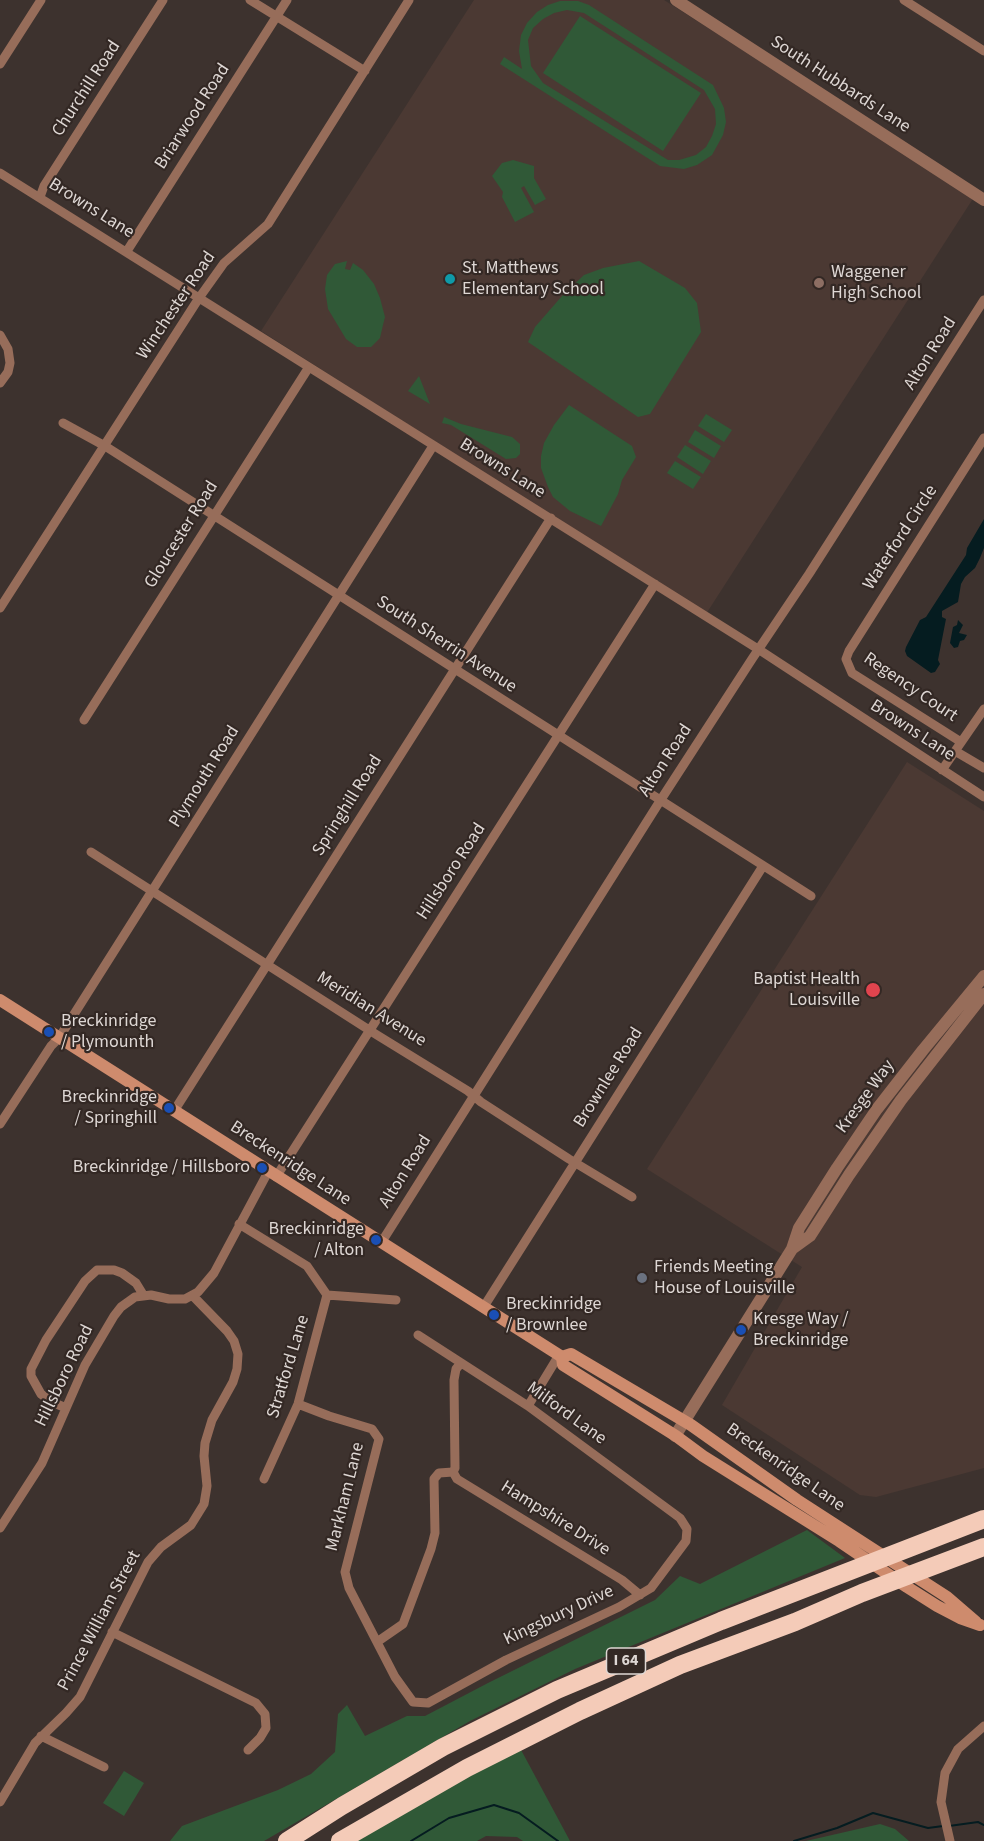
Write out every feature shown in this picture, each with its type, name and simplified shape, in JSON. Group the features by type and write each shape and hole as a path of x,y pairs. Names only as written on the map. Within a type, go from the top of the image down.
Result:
{"highway":[{"name":"I 64","path":"287,1841 443,1747 557,1690 721,1621 984,1520"},
{"name":"I 64","path":"340,1841 467,1768 680,1665 984,1547"}],"main road":[{"name":"Breckenridge Lane","path":"0,1000 560,1356 563,1365 703,1456 844,1545 982,1627"},
{"name":"Breckenridge Lane","path":"560,1356 571,1354 684,1420 858,1540 942,1602"}],"street":[{"path":"0,64 41,0"},
{"name":"Churchill Road","path":"40,196 44,186 163,0"},
{"path":"250,0 365,71"},
{"name":"Briarwood Road","path":"127,252 287,0"},
{"name":"Winchester Road","path":"0,608 199,298 224,263 267,224 409,0"},
{"name":"South Hubbards Lane","path":"676,0 984,200"},
{"path":"904,0 984,51"},
{"name":"Browns Lane","path":"0,173 758,649 984,797"},
{"name":"Alton Road","path":"381,1243 660,801 984,300"},
{"path":"0,335 8,349 10,363 8,372 0,384"},
{"name":"Gloucester Road","path":"84,720 309,367"},
{"name":"South Sherrin Avenue","path":"63,423 105,446 811,896"},
{"name":"Waterford Circle","path":"847,656 984,438"},
{"name":"Plymouth Road","path":"0,1124 152,891 433,446"},
{"name":"Springhill Road","path":"174,1111 550,518"},
{"name":"Hillsboro Road","path":"193,1296 214,1273 239,1224 371,1030 655,584"},
{"name":"Regency Court","path":"847,656 846,659 852,673 961,742"},
{"path":"942,770 984,709"},
{"name":"Regency Court","path":"955,751 984,768"},
{"name":"Meridian Avenue","path":"91,852 632,1197"},
{"name":"Brownlee Road","path":"483,1308 763,866"},
{"name":"Kresge Way","path":"675,1436 792,1249 799,1228 878,1109 984,976"},
{"name":"Kresge Way","path":"792,1249 810,1236 901,1100 984,994"},
{"path":"239,1224 307,1266 327,1295 396,1300"},
{"path":"66,1408 41,1394 31,1376 31,1369 46,1340 85,1281 97,1270 114,1270 136,1283 144,1296 178,1299 193,1296"},
{"name":"Stratford Lane","path":"264,1479 298,1404 327,1295"},
{"name":"Hillsboro Road","path":"2,1522 42,1463 85,1365 114,1316 128,1301 144,1296"},
{"name":"Prince William Street","path":"0,1802 28,1752 80,1696 148,1562 161,1547 196,1519 206,1496 205,1443 212,1420 237,1369 238,1354 228,1331 193,1296"},
{"name":"Milford Lane","path":"418,1335 528,1406 680,1518 687,1528"},
{"path":"528,1406 560,1356"},
{"path":"377,1642 400,1627 407,1616 431,1549 435,1533 434,1479 438,1473 453,1472 456,1462 454,1380 456,1369 461,1363"},
{"name":"Markham Lane","path":"298,1404 372,1429 379,1439 345,1572 350,1588 377,1642 409,1699 418,1704"},
{"name":"Hampshire Drive","path":"453,1472 457,1479 622,1580 640,1595"},
{"name":"Kingsbury Drive","path":"418,1704 428,1703 506,1660 619,1607 651,1588 684,1545 687,1528"},
{"path":"112,1632 256,1703 265,1714 266,1728 248,1750"},
{"path":"950,1841 941,1802 943,1783 949,1763 958,1749 984,1726"},
{"path":"41,1736 104,1767"}],"shaded area":[{"path":"474,0 664,0 974,197 706,614 261,331"},
{"name":"Baptist Health Louisville","path":"907,762 984,811 984,1468 876,1497 860,1495 722,1405 802,1267 647,1169"}],"green space":[{"path":"560,1 578,1 589,5 713,85 724,108 726,122 723,135 712,155 697,165 684,169 660,166 500,64 504,57 522,69 519,51 521,35 527,23 537,12","holes":["567,10 584,13 704,90 715,109 716,124 706,147 696,155 679,160 668,160 543,83 531,66 528,40 533,28 554,13"]},
{"path":"580,16 701,93 663,151 543,73"},
{"path":"513,160 534,166 534,178 546,199 535,205 524,186 521,188 534,212 515,222 502,197 503,192 492,176 502,163"},
{"path":"347,261 345,269 350,270 353,263 363,270 374,284 380,298 385,317 380,338 371,347 357,347 346,339 328,309 325,289 327,275 335,264"},
{"path":"639,261 685,288 697,303 701,332 650,414 638,417 528,342 535,327 584,275 603,268"},
{"path":"419,376 430,404 408,391"},
{"path":"569,405 632,446 636,457 622,480 618,494 601,526 570,511 553,497 541,468 544,443"},
{"path":"706,414 732,430 724,442 698,426"},
{"path":"444,417 461,424 512,437 520,444 520,454 516,458 506,459 451,425 442,423"},
{"path":"695,430 721,446 714,458 688,442"},
{"path":"685,445 711,461 703,474 677,457"},
{"path":"675,461 701,477 693,489 667,473"},
{"path":"807,1530 845,1558 575,1669 470,1721 264,1841 170,1841 182,1826 278,1790 311,1774 335,1752 338,1714 347,1705 365,1736 407,1716 425,1716 655,1600 680,1576 700,1584"},
{"path":"520,1748 570,1841 523,1841 517,1837 486,1836 477,1841 353,1841"},
{"path":"124,1771 144,1783 124,1816 103,1803"},
{"path":"880,1824 895,1829 909,1841 806,1841"}],"water":[{"path":"984,519 984,548 980,558 975,568 961,584 958,602 942,611 942,617 946,619 938,660 940,664 935,672 931,673 907,656 906,647 920,620 926,617 966,555 967,548"},
{"path":"958,620 963,625 959,633 967,635 964,640 960,641 958,647 954,648 950,643 953,627 957,625"}],"waterway":[{"path":"411,1841 449,1818 494,1805 519,1813 558,1841"},
{"path":"794,1841 837,1828 873,1813 928,1828 943,1826"},
{"path":"949,1826 978,1822 984,1825"}],"place":[{"name":"St. Matthews Elementary School","path":"450,279"},
{"name":"Waggener High School","path":"819,283"},
{"name":"Baptist Health Louisville","path":"873,990"},
{"name":"Breckinridge / Plymounth","path":"49,1032"},
{"name":"Breckinridge / Springhill","path":"169,1108"},
{"name":"Breckinridge / Hillsboro","path":"262,1168"},
{"name":"Breckinridge / Alton","path":"376,1240"},
{"name":"Friends Meeting House of Louisville","path":"642,1278"},
{"name":"Breckinridge / Brownlee","path":"494,1315"},
{"name":"Kresge Way / Breckinridge","path":"741,1330"}]}
